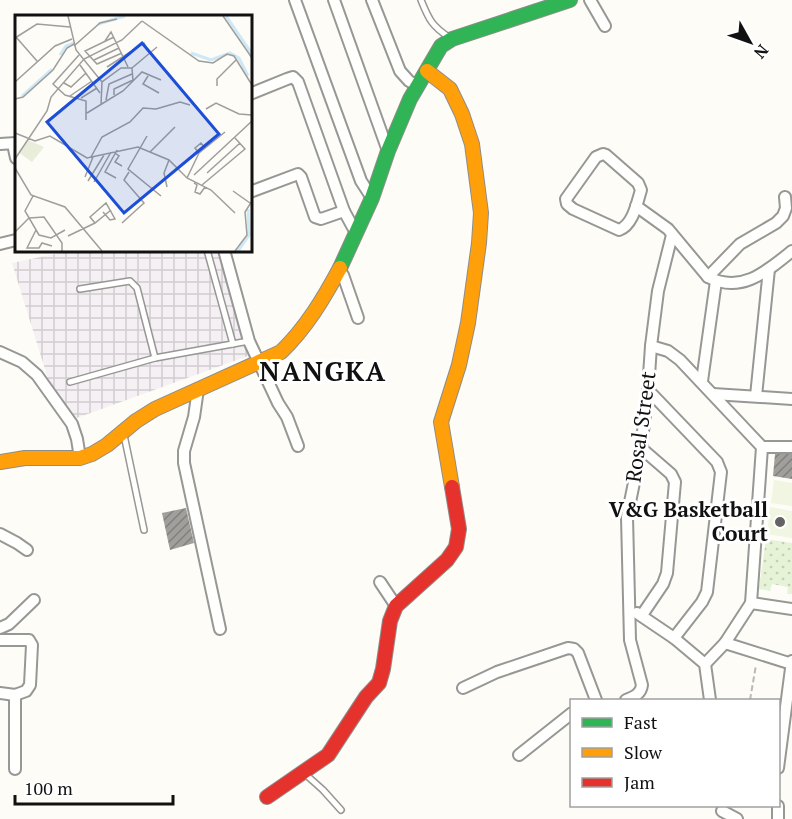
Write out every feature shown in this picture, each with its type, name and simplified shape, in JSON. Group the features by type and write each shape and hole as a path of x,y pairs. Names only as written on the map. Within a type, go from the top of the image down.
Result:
{"street":[{"path":"295,0 361,181 372,198"},
{"path":"334,0 388,151"},
{"path":"372,0 400,71 409,81 418,86"},
{"path":"0,462 25,458 80,458 92,454 155,409 281,352 297,337 310,319 339,270 372,198 388,151 410,99 441,46 452,39 570,0"},
{"path":"590,0 606,26"},
{"path":"267,797 328,755 366,697 379,683 390,621 396,606 447,560 456,547 459,529 441,422 459,365 468,323 481,213 472,144 462,114 450,88 427,71"},
{"path":"252,93 293,77 298,82 344,212 356,233"},
{"path":"0,144 15,144"},
{"path":"603,154 640,186 636,206 627,226 619,230 573,209 567,204 566,199 596,157 603,154"},
{"path":"252,191 298,174 315,217 321,219 344,212"},
{"path":"702,381 712,279 740,244 776,223 783,216 786,208 785,197"},
{"path":"636,206 668,230 712,279 732,284 743,282 769,269 792,251"},
{"name":"Rosal Street","path":"628,699 642,690 642,685 630,640 627,517 641,448 658,291 672,235"},
{"path":"0,244 15,240"},
{"path":"225,252 249,341 287,417 298,447"},
{"path":"756,396 769,269"},
{"path":"339,270 343,275 358,318"},
{"path":"651,346 668,351 680,360 762,447 751,603 725,642 705,664"},
{"path":"0,352 22,362 37,375 72,424 80,458"},
{"path":"198,389 194,417 184,450 184,463 220,629"},
{"path":"648,390 717,462 721,472 707,592 674,638"},
{"path":"713,394 792,399"},
{"path":"762,447 792,447"},
{"path":"641,448 671,474 675,482 667,573 663,584 642,615"},
{"path":"0,534 27,550"},
{"path":"380,582 396,606"},
{"path":"0,628 9,624 34,600"},
{"path":"751,603 792,609"},
{"path":"628,609 642,615 705,664 710,699"},
{"path":"0,640 29,640 32,645 30,685 26,691 15,695 0,693"},
{"path":"725,642 792,663 780,753"},
{"path":"463,688 497,672 568,648 578,652 596,699"},
{"path":"15,695 15,770"},
{"path":"519,755 570,715"},
{"path":"721,812 737,819"}],"lane":[{"path":"421,0 437,29 452,39"},
{"path":"208,252 233,344"},
{"path":"80,290 130,281 137,288 155,358"},
{"path":"70,382 155,358 249,341"},
{"path":"123,432 144,530"},
{"path":"304,772 341,810"}],"path":[{"path":"750,699 758,653"}],"shaded area":[{"path":"64,252 220,252 248,356 74,419 53,395 12,263"}],"green space":[{"path":"774,480 792,483 792,506 771,503"},
{"name":"V&G Basketball Court","path":"770,507 792,511 792,538 767,534"},
{"path":"766,539 792,543 792,594 787,594 788,587 772,584 770,591 759,589"}],"building":[{"path":"775,454 792,454 792,479 773,476"},
{"path":"186,508 194,543 170,550 162,513"}],"traffic: fast":[{"path":"340,268 372,198 388,151 410,99 441,46 452,39 570,0"}],"traffic: slow":[{"path":"427,71 450,89 462,114 472,144 481,213 468,323 459,365 441,422 452,487"},
{"path":"0,462 25,458 80,458 92,454 155,409 281,352 314,312 340,268"}],"traffic: jam":[{"path":"267,797 328,755 366,697 379,683 390,621 396,606 447,560 456,547 459,529 452,487"}],"place":[{"name":"V&G Basketball Court","path":"780,522"}],"district":[{"name":"NANGKA","path":"323,372"}]}
